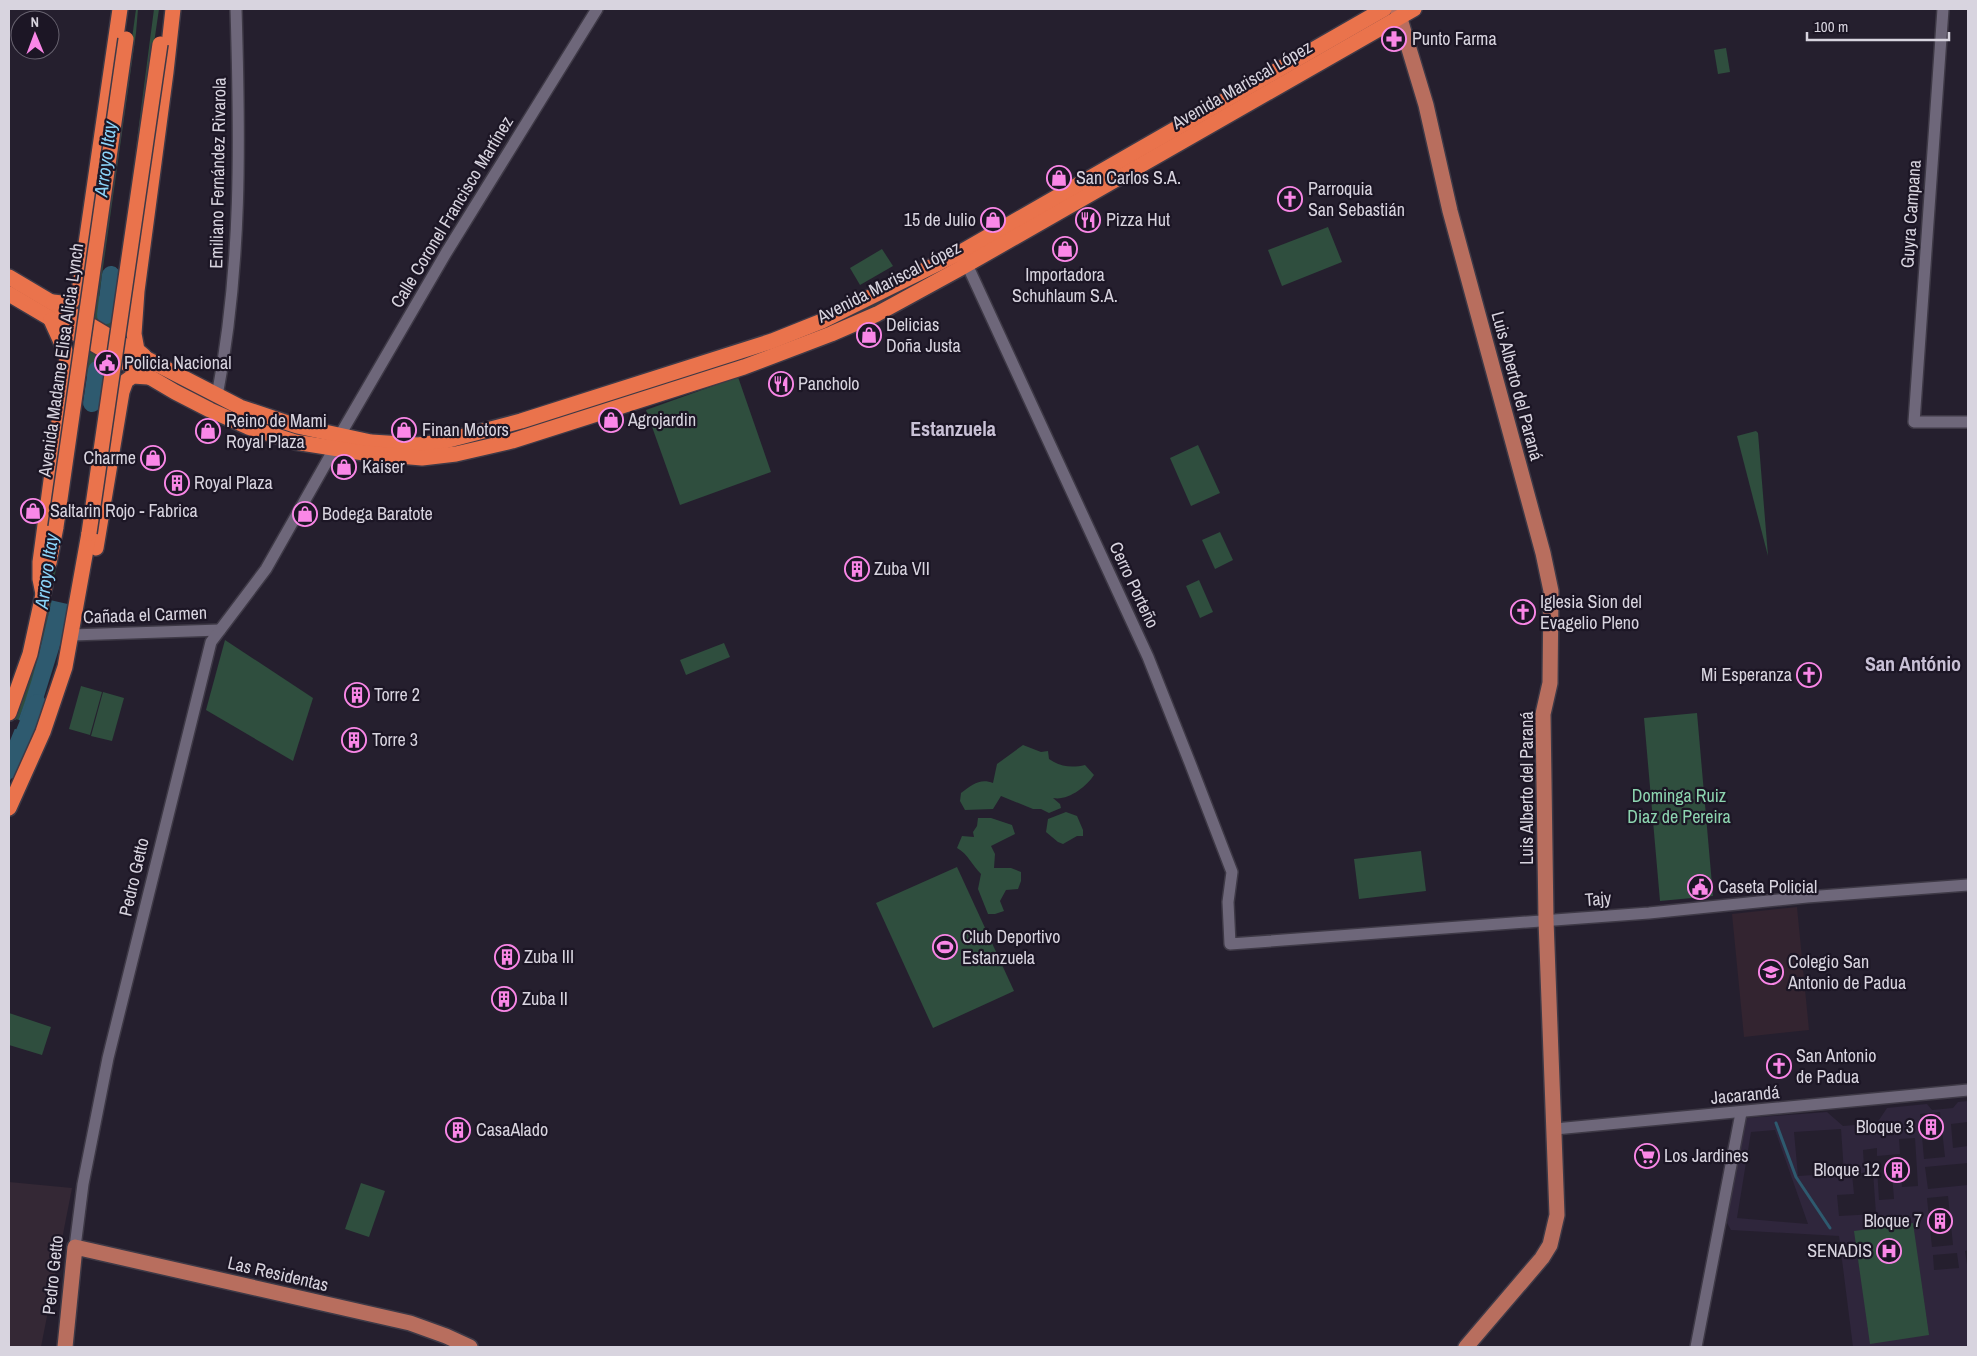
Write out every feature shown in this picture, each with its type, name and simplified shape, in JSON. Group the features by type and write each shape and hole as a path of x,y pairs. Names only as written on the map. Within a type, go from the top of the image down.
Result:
{"highway":[{"path":"51,302 70,304 78,292 120,9"},
{"name":"Avenida Madame Elisa Alicia Lynch","path":"9,713 12,693 30,654 56,527 126,39 128,9"},
{"path":"9,808 43,732 58,690 72,635 89,533 164,9"},
{"path":"147,358 135,345 137,291 173,9"},
{"name":"Avenida Mariscal López","path":"337,442 422,458 456,454 512,441 744,368 832,334 877,314 964,258 1384,9"},
{"name":"Avenida Mariscal López","path":"964,258 1399,13 1414,9"},
{"path":"9,277 147,358 217,396 337,442"},
{"path":"9,294 151,378 210,410 241,424 295,442 337,442"},
{"path":"43,594 40,579 40,562 66,362 66,353 51,320"},
{"path":"78,599 96,548 122,392 126,382 134,376 151,378"}],"main road":[{"name":"Luis Alberto del Paraná","path":"1399,13 1426,104 1450,211 1543,553 1551,591 1550,683 1543,714 1546,920 1557,1215 1550,1245 1533,1269 1466,1347"},
{"name":"Pedro Getto","path":"65,1347 74,1247"},
{"name":"Las Residentas","path":"74,1247 410,1323 470,1347"}],"street":[{"name":"Emiliano Fernández Rivarola","path":"217,396 235,270 238,235 240,165 236,9"},
{"name":"Calle Coronel Francisco Martínez","path":"337,442 446,253 597,9"},
{"name":"Guyra Campana","path":"1942,9 1914,422 1968,422"},
{"name":"Cerro Porteño","path":"964,258 1148,657 1190,763 1232,872 1228,902 1230,944"},
{"name":"Pedro Getto","path":"74,1247 83,1184 108,1058 211,642 266,569 337,442"},
{"name":"Cañada el Carmen","path":"72,635 220,630"},
{"name":"Tajy","path":"1230,944 1968,885"},
{"name":"Jacarandá","path":"1555,1129 1741,1113 1968,1090"},
{"path":"1696,1347 1741,1113"}],"shaded area":[{"name":"Colegio San Antonio de Padua","path":"1797,907 1809,1030 1744,1037 1732,914"},
{"path":"1968,1101 1968,1122 1951,1124 1953,1148 1968,1146 1968,1163 1925,1167 1928,1189 1968,1185 1968,1250 1965,1251 1968,1271 1968,1347 1853,1347 1839,1236 1731,1230 1727,1223 1742,1121 1746,1118 1827,1112 1843,1126 1877,1123 1887,1108 1927,1104 1932,1110 1953,1108 1958,1102","holes":["1940,1112 1945,1157 1924,1159 1920,1114","1841,1129 1844,1173 1798,1176 1794,1132","1775,1130 1808,1224 1737,1218 1751,1132","1915,1138 1918,1186 1902,1187 1901,1173 1892,1174 1894,1199 1879,1200 1877,1167 1864,1167 1863,1150 1877,1148 1877,1156 1900,1154 1899,1139","1873,1172 1876,1214 1839,1216 1837,1195 1854,1194 1852,1174","1948,1196 1953,1245 1932,1247 1927,1198","1957,1253 1959,1268 1934,1270 1933,1255"]},
{"path":"9,1182 72,1188 41,1347 9,1347"}],"green space":[{"path":"136,9 159,9 112,331 94,320"},
{"path":"1726,48 1730,72 1718,74 1714,50"},
{"path":"1328,227 1342,262 1282,286 1268,250"},
{"path":"882,249 893,266 860,285 850,268"},
{"path":"901,289 902,294 832,328 760,354 523,428 523,426"},
{"path":"89,350 109,362 66,622 62,551 43,641 38,640 57,551"},
{"path":"124,357 336,444 290,433 217,407"},
{"path":"738,377 771,472 680,505 646,410"},
{"path":"1756,431 1758,433 1768,556 1737,436"},
{"path":"1198,445 1220,493 1191,506 1170,458"},
{"path":"1220,532 1233,560 1215,569 1202,540"},
{"path":"1199,580 1213,612 1200,618 1186,586"},
{"path":"225,640 313,698 293,761 206,710"},
{"path":"38,641 43,642 32,684 18,721 13,719"},
{"path":"724,643 730,657 686,675 680,660"},
{"path":"81,686 102,692 90,735 69,729"},
{"path":"103,692 124,698 112,741 91,736"},
{"name":"Dominga Ruiz Diaz de Pereira","path":"1697,713 1713,896 1660,901 1644,718"},
{"path":"1023,745 1041,752 1048,751 1049,759 1062,765 1071,767 1085,765 1094,775 1076,792 1065,797 1053,798 1060,804 1061,808 1049,813 1041,809 1033,809 1001,796 993,809 965,810 960,801 961,793 980,782 993,783 997,764"},
{"path":"1066,812 1077,816 1083,830 1083,836 1077,836 1063,844 1046,832 1048,819"},
{"path":"978,818 991,818 1012,825 1015,834 991,846 995,854 994,868 1011,868 1021,872 1021,881 1018,889 1006,890 1000,901 1004,911 995,914 988,914 978,889 981,874 967,856 957,848 962,836 974,837 973,832 977,826"},
{"path":"1421,851 1426,891 1359,899 1354,859"},
{"name":"Club Deportivo Estanzuela","path":"957,867 1014,991 933,1028 876,903"},
{"path":"9,1013 51,1027 42,1055 9,1045"},
{"path":"361,1183 385,1191 369,1237 345,1229"},
{"path":"1913,1223 1929,1335 1870,1344 1854,1231"}],"water":[{"path":"104,382 63,636 33,732 9,783 9,743 16,726 28,730 30,726 18,721 38,658"}],"pier":[{"path":"138,9 154,9 116,302 113,304 99,296"},
{"path":"86,376 105,379 72,605 50,600 64,528 79,412"},
{"path":"16,719 37,727 33,736 13,728 16,723 26,726 17,723"}],"waterway":[{"name":"Arroyo Itay","path":"106,315 111,275"},
{"name":"Arroyo Itay","path":"92,403 97,370"},
{"name":"Arroyo Itay","path":"9,770 37,703"},
{"path":"1776,1123 1796,1177 1830,1228"}],"place":[{"name":"Punto Farma","path":"1394,39"},
{"name":"San Carlos S.A.","path":"1059,178"},
{"name":"Parroquia San Sebastián","path":"1290,199"},
{"name":"15 de Julio","path":"993,220"},
{"name":"Pizza Hut","path":"1088,220"},
{"name":"Importadora Schuhlaum S.A.","path":"1065,249"},
{"name":"Delicias Doña Justa","path":"869,335"},
{"name":"Policia Nacional","path":"107,363"},
{"name":"Pancholo","path":"781,384"},
{"name":"Agrojardin","path":"611,420"},
{"name":"Finan Motors","path":"404,430"},
{"name":"Reino de Mami Royal Plaza","path":"208,431"},
{"name":"Charme","path":"153,458"},
{"name":"Kaiser","path":"344,467"},
{"name":"Royal Plaza","path":"177,483"},
{"name":"Saltarin Rojo - Fabrica","path":"33,511"},
{"name":"Bodega Baratote","path":"305,514"},
{"name":"Zuba VII","path":"857,569"},
{"name":"Iglesia Sion del Evagelio Pleno","path":"1523,612"},
{"name":"Mi Esperanza","path":"1809,675"},
{"name":"Torre 2","path":"357,695"},
{"name":"Torre 3","path":"354,740"},
{"name":"Caseta Policial","path":"1700,887"},
{"name":"Club Deportivo Estanzuela","path":"945,947"},
{"name":"Zuba III","path":"507,957"},
{"name":"Colegio San Antonio de Padua","path":"1771,972"},
{"name":"Zuba II","path":"504,999"},
{"name":"San Antonio de Padua","path":"1779,1066"},
{"name":"Bloque 3","path":"1931,1127"},
{"name":"CasaAlado","path":"458,1130"},
{"name":"Los Jardines","path":"1647,1156"},
{"name":"Bloque 12","path":"1897,1170"},
{"name":"Bloque 7","path":"1940,1221"},
{"name":"SENADIS","path":"1889,1251"}],"district":[{"name":"Estanzuela","path":"953,429"},
{"name":"San António","path":"1913,664"}]}
